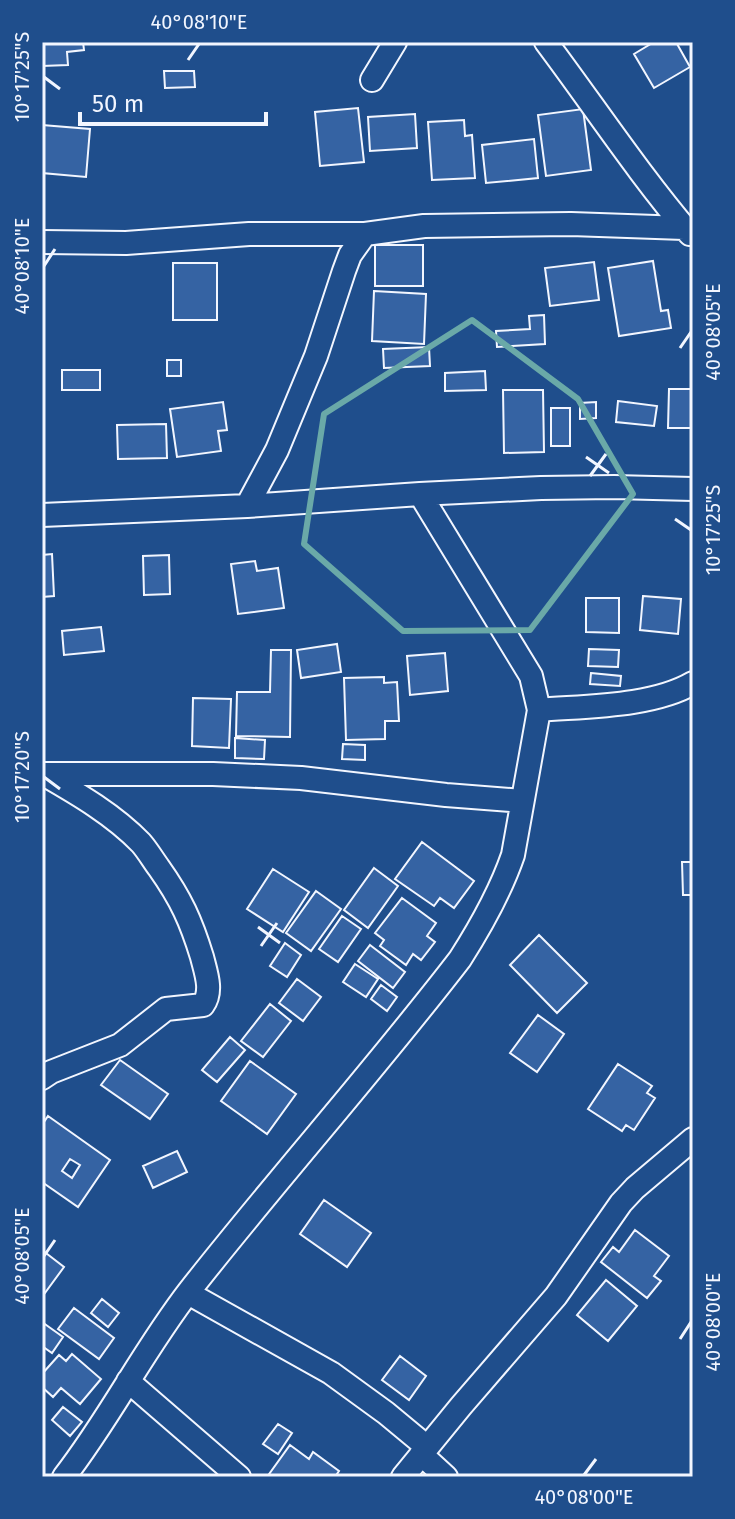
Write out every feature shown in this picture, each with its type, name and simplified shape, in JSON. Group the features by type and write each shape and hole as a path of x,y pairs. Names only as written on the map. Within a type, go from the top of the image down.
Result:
{"street":[{"path":"372,80 395,42"},
{"path":"546,42 598,110 654,192 689,233"},
{"path":"42,242 126,243 249,234 365,234 424,226 571,224 689,233"},
{"path":"247,506 277,450 316,356 350,255 365,234"},
{"path":"42,515 541,488 693,489"},
{"path":"64,1477 188,1293 460,959 487,916 513,855 539,710 531,676 420,494"},
{"path":"539,710 642,701 693,683"},
{"path":"43,774 213,774 301,778 522,801"},
{"path":"42,1078 120,1045 166,1009 203,1005 209,991 192,926 179,897 142,844 85,798 43,774"},
{"path":"403,1477 556,1296 621,1203 693,1139"},
{"path":"188,1293 331,1373 386,1413 424,1450 446,1477"},
{"path":"128,1381 239,1477"}],"highlighted area":[{"path":"472,320 578,399 633,494 530,630 403,631 304,544 324,414"}],"building":[{"path":"42,42 83,42 84,50 67,52 68,65 42,66"},
{"path":"654,42 676,42 690,67 654,88 634,54"},
{"path":"164,71 194,71 195,87 165,88"},
{"path":"358,108 364,162 320,166 315,112"},
{"path":"583,109 591,170 546,176 538,115"},
{"path":"415,114 417,148 370,151 368,117"},
{"path":"464,120 465,136 472,135 475,178 432,180 428,122"},
{"path":"42,125 90,129 86,177 42,173"},
{"path":"534,139 538,178 486,183 482,145"},
{"path":"375,245 423,245 423,286 375,286"},
{"path":"653,261 661,311 668,310 671,328 619,336 608,268"},
{"path":"594,262 599,300 550,306 545,268"},
{"path":"173,263 217,263 217,320 173,320"},
{"path":"374,291 426,294 424,344 372,341"},
{"path":"544,315 545,344 497,347 496,331 530,329 529,316"},
{"path":"429,347 430,366 384,368 383,349"},
{"path":"167,360 181,360 181,376 167,376"},
{"path":"62,370 100,370 100,390 62,390"},
{"path":"485,371 486,390 445,391 445,373"},
{"path":"669,389 693,389 693,428 668,428"},
{"path":"503,390 543,390 544,452 504,453"},
{"path":"618,401 657,406 654,426 616,422"},
{"path":"223,402 227,430 218,431 221,451 177,457 170,409"},
{"path":"596,402 596,418 580,419 580,403"},
{"path":"551,408 570,408 570,446 551,446"},
{"path":"166,424 167,458 118,459 117,425"},
{"path":"52,554 54,596 42,597 42,555"},
{"path":"169,555 170,594 144,595 143,556"},
{"path":"255,561 257,571 278,568 284,608 238,614 231,564"},
{"path":"643,596 681,599 678,634 640,630"},
{"path":"586,598 619,598 619,633 586,632"},
{"path":"101,627 104,651 64,655 62,631"},
{"path":"337,644 341,672 301,678 297,650"},
{"path":"589,649 619,650 618,667 588,666"},
{"path":"271,650 291,650 290,737 236,736 237,692 270,692"},
{"path":"445,653 448,691 410,695 407,656"},
{"path":"591,673 621,676 620,686 590,684"},
{"path":"384,677 384,683 397,682 399,721 385,721 385,739 346,740 344,678"},
{"path":"193,698 231,699 229,748 192,746"},
{"path":"235,738 265,740 264,759 235,758"},
{"path":"343,744 365,745 365,760 342,759"},
{"path":"422,842 474,881 454,908 440,898 434,906 395,879"},
{"path":"682,862 693,862 693,895 683,895"},
{"path":"374,868 398,886 368,928 344,910"},
{"path":"273,869 309,892 283,932 247,909"},
{"path":"316,891 341,909 311,951 286,933"},
{"path":"402,898 436,923 427,936 435,942 421,960 413,954 406,965 380,946 384,940 375,933"},
{"path":"342,916 361,929 338,962 319,949"},
{"path":"539,935 587,983 557,1013 510,965"},
{"path":"285,943 301,955 287,977 270,966"},
{"path":"370,945 405,972 393,988 358,961"},
{"path":"355,964 378,979 366,997 343,982"},
{"path":"297,979 321,997 303,1021 279,1003"},
{"path":"381,985 397,997 387,1011 371,999"},
{"path":"270,1004 291,1021 263,1057 241,1041"},
{"path":"538,1015 564,1034 537,1072 510,1053"},
{"path":"230,1037 245,1050 217,1082 202,1070"},
{"path":"120,1060 168,1094 150,1119 101,1085"},
{"path":"250,1061 296,1094 267,1134 221,1101"},
{"path":"618,1064 652,1086 647,1093 655,1098 634,1130 626,1125 622,1131 588,1109"},
{"path":"48,1116 110,1160 78,1207 42,1182 42,1125","holes":["70,1159 80,1165 72,1178 62,1171"]},
{"path":"177,1151 187,1172 153,1188 143,1166"},
{"path":"324,1200 371,1233 347,1267 300,1234"},
{"path":"635,1230 669,1256 654,1276 661,1281 647,1298 601,1262 613,1247 619,1252"},
{"path":"42,1250 64,1267 42,1297"},
{"path":"606,1280 637,1306 608,1341 577,1315"},
{"path":"102,1299 119,1313 108,1327 91,1313"},
{"path":"74,1308 114,1338 99,1359 58,1329"},
{"path":"42,1322 63,1337 52,1353 42,1346"},
{"path":"72,1354 101,1379 80,1404 61,1388 53,1397 42,1387 42,1374 59,1355 66,1361"},
{"path":"400,1356 426,1376 409,1400 382,1380"},
{"path":"63,1407 82,1422 70,1436 52,1420"},
{"path":"278,1424 292,1433 278,1454 263,1444"},
{"path":"290,1445 309,1459 313,1452 339,1471 335,1477 267,1477"}]}
